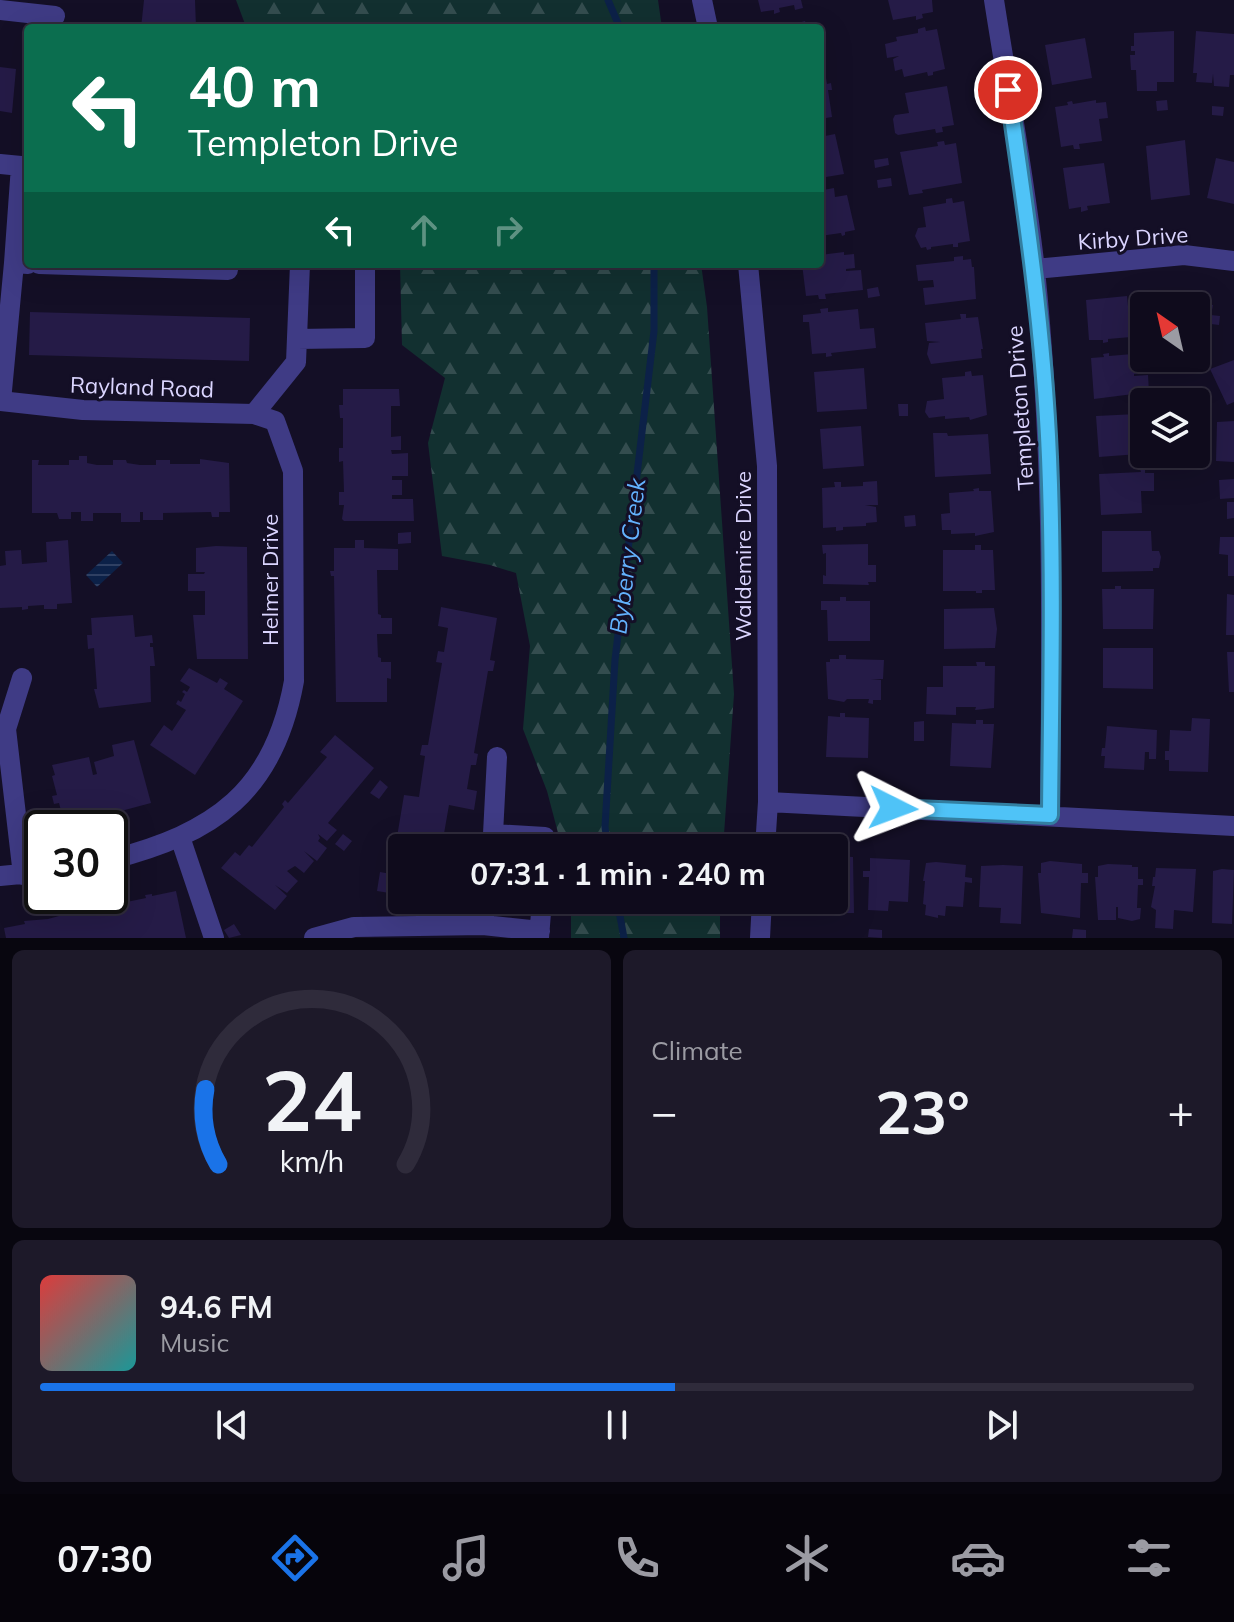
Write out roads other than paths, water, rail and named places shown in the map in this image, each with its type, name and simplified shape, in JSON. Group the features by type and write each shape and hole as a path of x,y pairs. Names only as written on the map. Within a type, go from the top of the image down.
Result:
{"street":[{"path":"702,0 707,24"},
{"name":"Templeton Drive","path":"994,0 1035,269 1049,455 1053,617 1050,815"},
{"path":"0,10 55,16"},
{"path":"0,164 21,166 21,263 0,401"},
{"name":"Kirby Drive","path":"1035,269 1184,255 1234,261"},
{"path":"165,268 228,270"},
{"path":"254,414 296,362 300,268"},
{"path":"297,339 365,338 365,268"},
{"name":"Waldemire Drive","path":"748,268 767,466 766,834"},
{"name":"Rayland Road","path":"0,401 83,410 254,414 275,421 277,427"},
{"name":"Helmer Drive","path":"128,854 180,837 228,809 255,780 281,734 294,681 293,471 277,427"},
{"path":"22,678 6,729 24,829"},
{"path":"492,834 497,757"},
{"path":"768,802 1234,826"},
{"path":"180,837 214,938"},
{"path":"0,876 24,874"},
{"path":"483,925 484,914"},
{"path":"314,938 354,927 483,925 540,935 541,914"},
{"path":"760,938 761,914"}],"water":[{"path":"112,551 123,563 97,587 86,575"}],"waterway":[{"name":"Byberry Creek","path":"608,0 618,24"},
{"name":"Byberry Creek","path":"606,834 615,660 654,331 654,268"},
{"name":"Byberry Creek","path":"620,914 624,938"}]}
